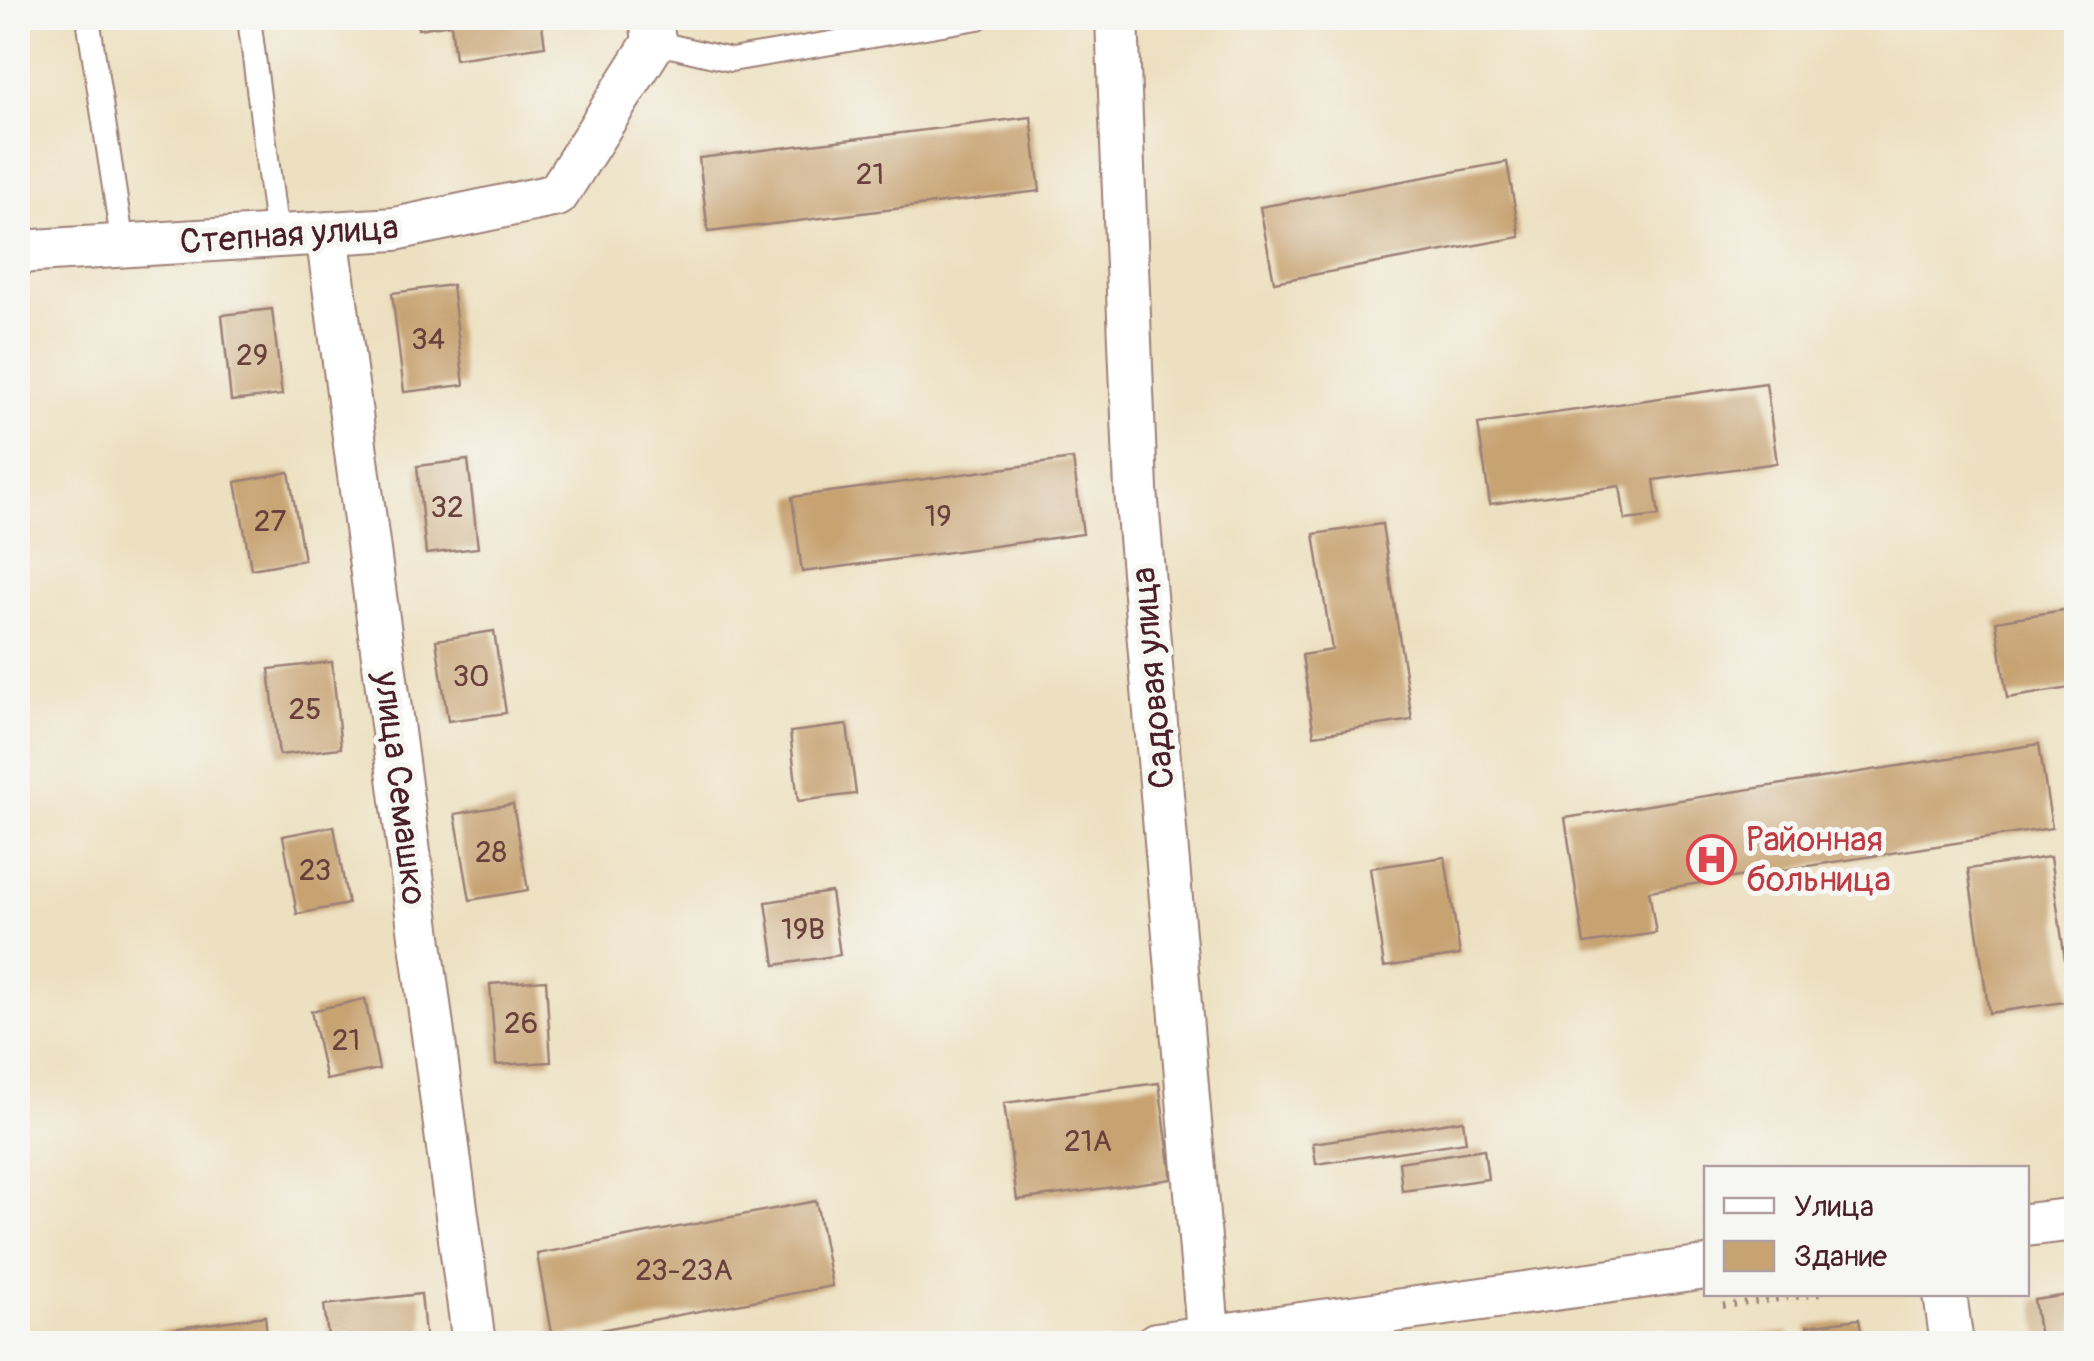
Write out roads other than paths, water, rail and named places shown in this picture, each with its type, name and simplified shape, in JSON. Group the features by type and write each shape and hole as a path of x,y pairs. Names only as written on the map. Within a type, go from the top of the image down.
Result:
{"street":[{"name":"Садовая улица","path":"1116,18 1136,490 1208,1340"},
{"name":"Степная улица","path":"18,252 395,230 557,195 653,30"},
{"name":"улица Семашко","path":"327,234 474,1344"},
{"path":"2029,1225 2076,1218"},
{"path":"1156,1344 1208,1340 1704,1268"},
{"path":"1945,1296 1952,1344"}],"lane":[{"path":"88,18 123,246"},
{"path":"249,18 277,236"},
{"path":"653,30 730,60 978,18"}],"place":[{"name":"Районная больница","path":"1711,859"}]}
